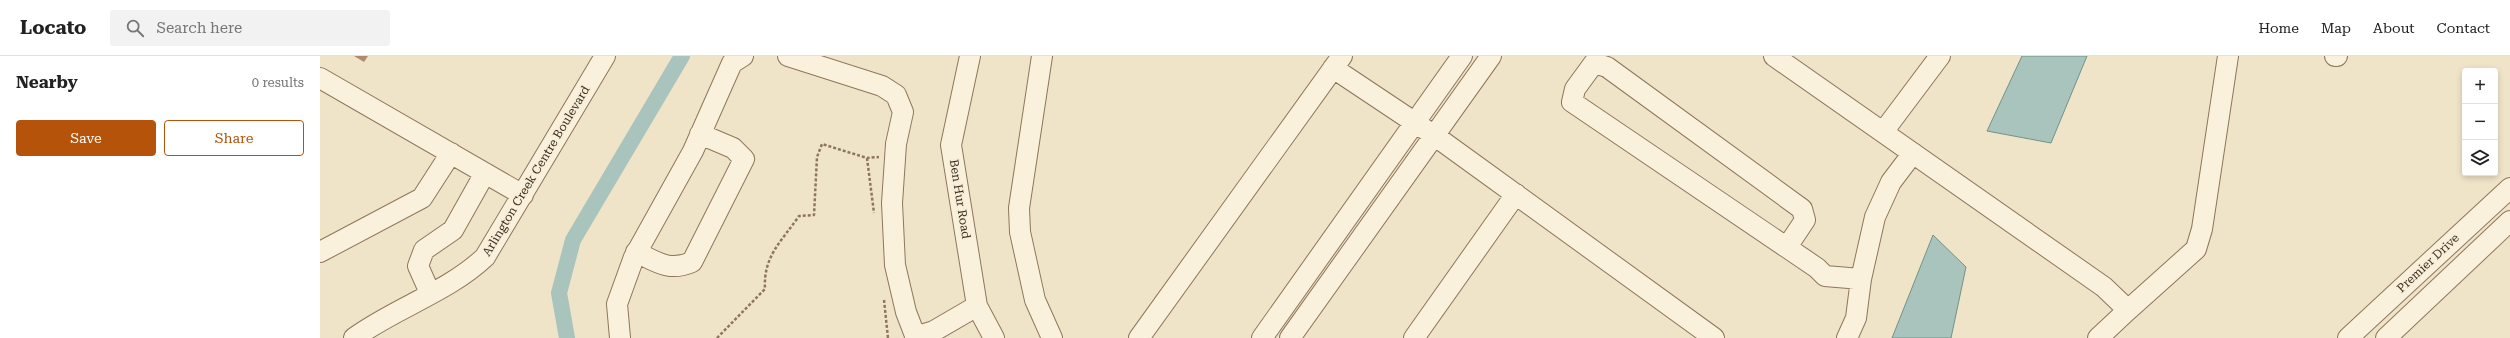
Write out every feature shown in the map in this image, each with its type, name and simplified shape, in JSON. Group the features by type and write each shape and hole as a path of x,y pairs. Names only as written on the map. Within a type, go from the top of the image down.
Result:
{"street":[{"name":"Arlington Creek Centre Boulevard","path":"354,338 375,323 468,272 485,257 606,56"},
{"path":"620,338 617,304 636,252 700,134 732,62 743,56"},
{"path":"788,56 882,86 896,95 903,112 896,157 892,203 895,265 906,312 915,338 946,332 977,306"},
{"name":"Ben Hur Road","path":"970,56 951,144 977,306 988,336"},
{"path":"1042,56 1019,208 1020,232 1035,300 1052,338"},
{"path":"1262,338 1462,56"},
{"path":"1290,338 1492,56"},
{"path":"1774,56 2104,287 2128,310"},
{"path":"1883,132 1940,56"},
{"path":"2098,338 2196,248 2202,229 2228,56"},
{"path":"1139,338 1338,62 1434,136 1714,338"},
{"path":"1787,247 1805,220 1802,209 1607,67 1594,63 1575,89 1572,102 1787,247 1817,268 1825,276 1861,279"},
{"path":"320,78 523,195"},
{"path":"636,252 667,266 680,267 692,262 744,159 733,148 700,134"},
{"path":"320,252 422,198 451,153"},
{"path":"1847,338 1856,318 1861,279 1876,217 1891,182 1913,153"},
{"path":"430,293 418,266 424,250 453,230 485,173"},
{"name":"Premier Drive","path":"2348,338 2510,188"},
{"path":"1414,338 1516,194"},
{"path":"2386,338 2510,221"}],"path":[{"path":"717,338 764,289 766,268 781,236 788,231 799,216 814,215 817,157 822,144 867,158 896,157"}],"water":[{"path":"2022,56 2087,56 2051,143 1987,131"},
{"path":"1933,235 1966,267 1951,338 1892,338"}],"waterway":[{"path":"567,338 559,293 573,240 682,56"}]}
